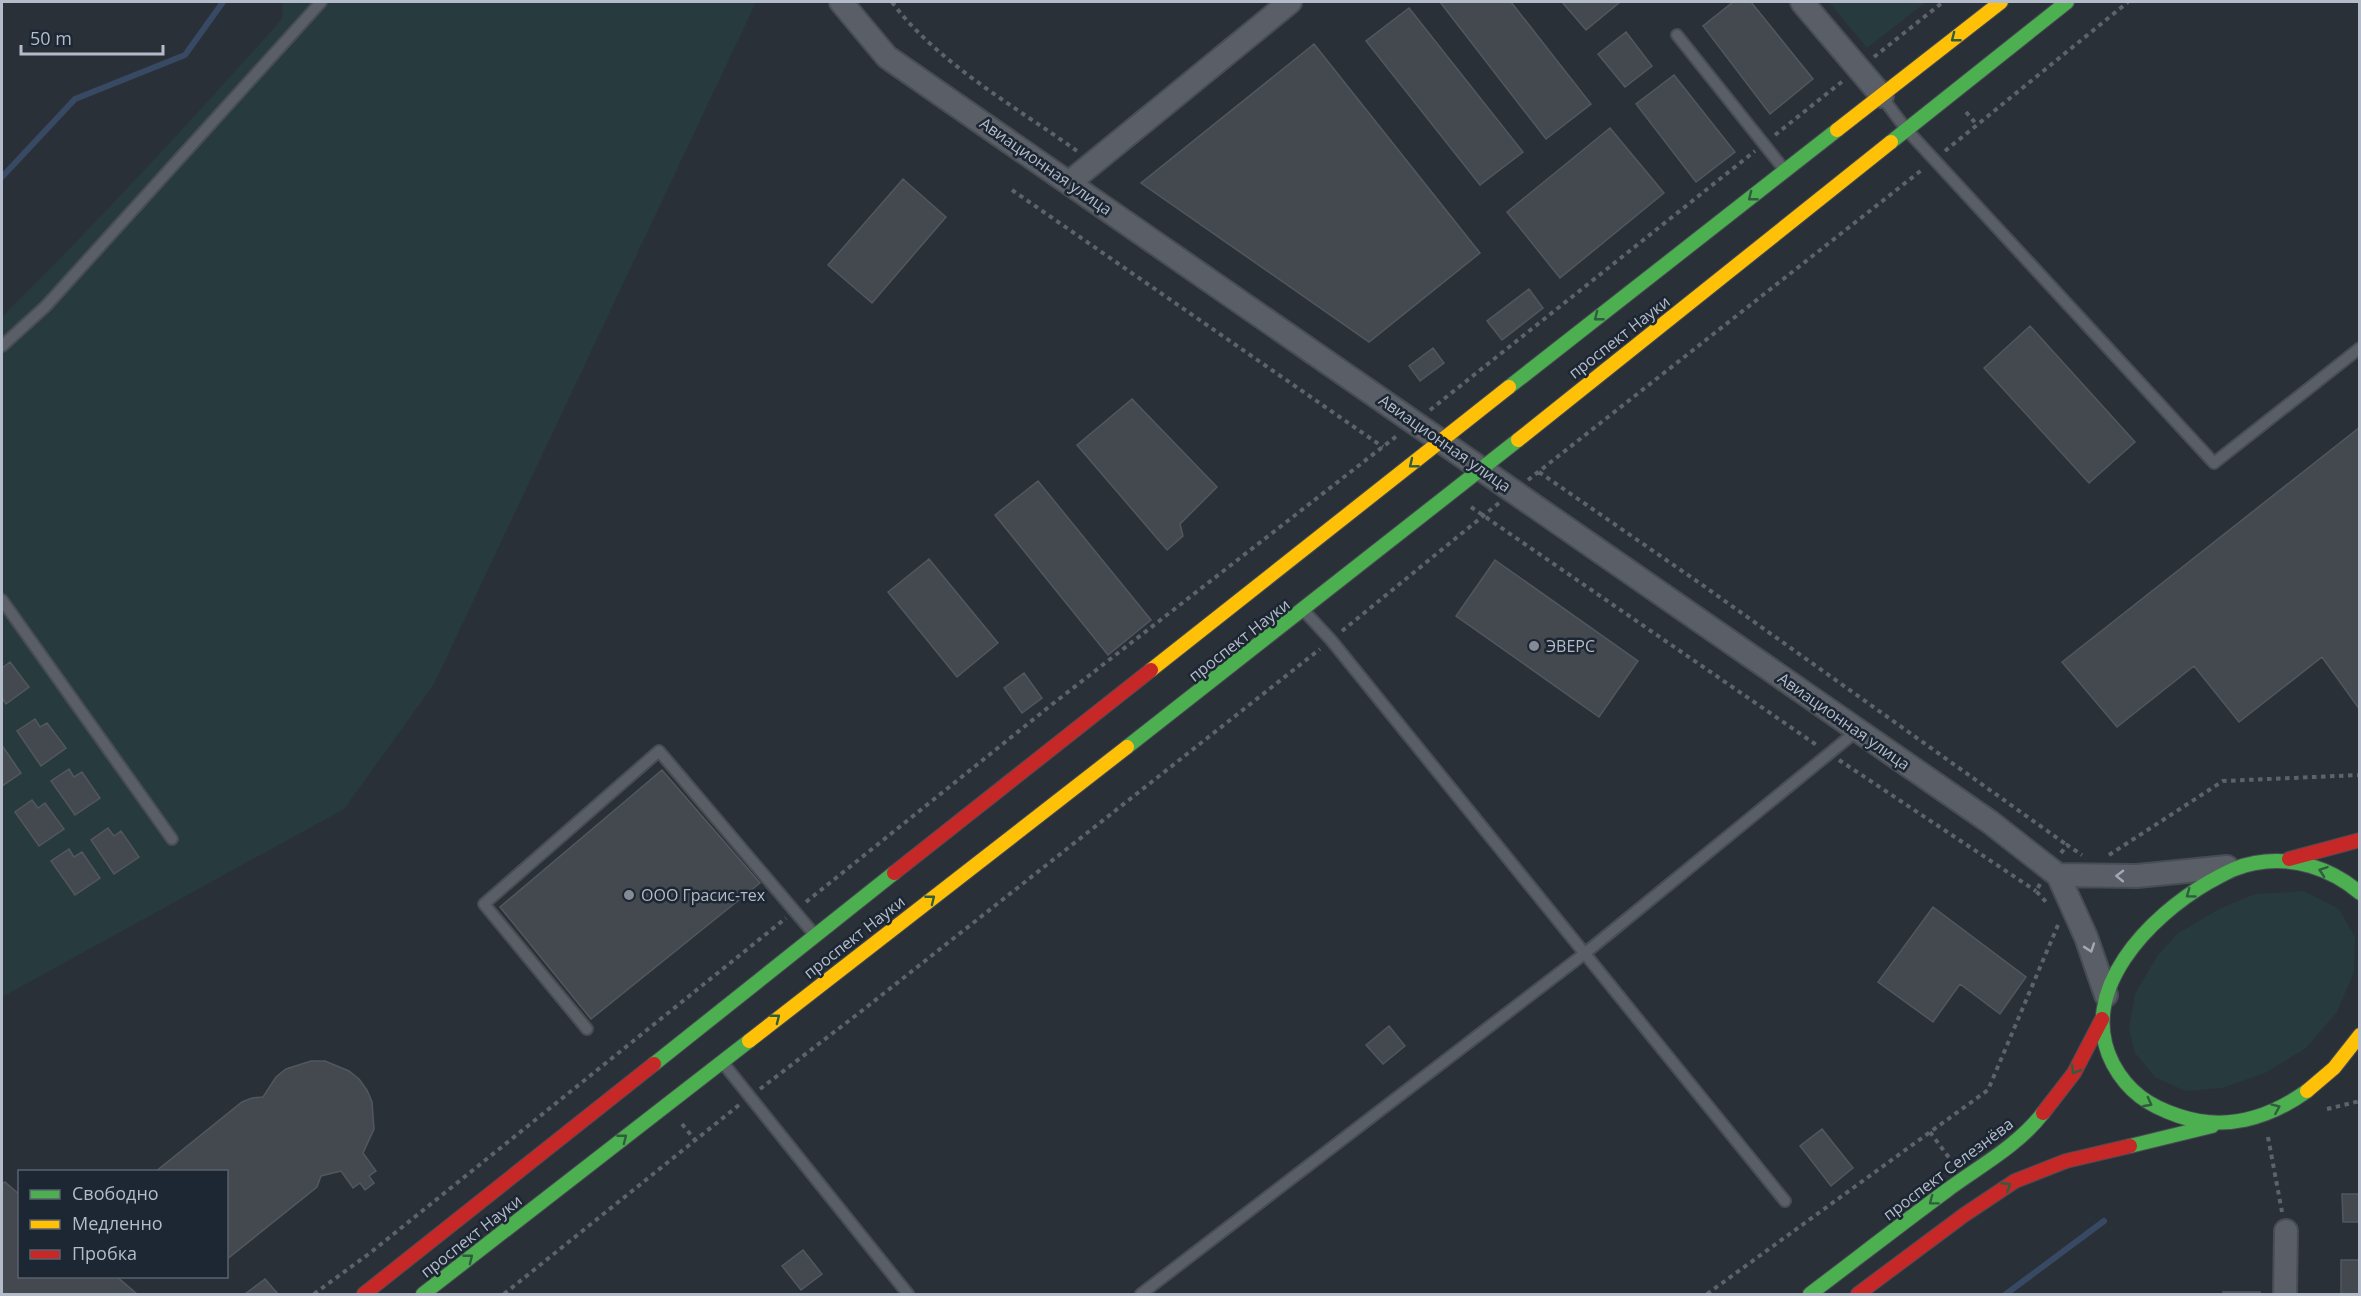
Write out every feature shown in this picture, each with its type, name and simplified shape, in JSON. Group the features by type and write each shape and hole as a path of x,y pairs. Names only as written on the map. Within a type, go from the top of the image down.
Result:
{"street":[{"name":"Авиационная улица","path":"841,2 887,57 1990,822 2054,872"},
{"path":"1070,182 1290,2"},
{"path":"1802,2 1882,96"},
{"name":"проспект Науки","path":"364,1294 1441,441 2001,2"},
{"name":"проспект Науки","path":"423,1294 1304,610 2067,2"},
{"path":"2106,995 2086,937 2054,872 2137,876 2241,866 2280,861 2360,840"},
{"path":"2280,861 2325,870 2350,884 2360,894"},
{"path":"2220,1124 2174,1115 2140,1100 2117,1073 2106,1048 2102,1019 2106,995 2129,952 2160,916 2200,887 2241,866"},
{"name":"проспект Селезнёва","path":"1810,1294 1997,1155 2037,1121 2074,1073 2102,1019"},
{"path":"1858,1294 1964,1215 2015,1181 2066,1161 2247,1119 2284,1105 2350,1058 2360,1035"},
{"path":"2285,1294 2286,1231"}],"lane":[{"path":"2,346 46,306 321,2"},
{"path":"1677,35 1785,171"},
{"path":"1882,96 1906,129 2214,463 2360,348"},
{"path":"2,600 172,839"},
{"path":"1304,610 1331,640 1785,1201"},
{"path":"1141,1294 1584,954 1858,730"},
{"path":"587,1029 484,904 658,751 816,936"},
{"path":"722,1061 908,1294"}],"path":[{"path":"892,2 939,53 1094,162"},
{"path":"314,1294 370,1253 1050,706 1414,422 1940,3"},
{"path":"1012,190 1410,466"},
{"path":"1539,472 2086,857"},
{"path":"1450,492 1829,754 2036,891 2054,912"},
{"path":"2105,857 2223,781 2360,775"},
{"path":"2036,891 2054,872 2067,845"},
{"path":"1707,1294 1988,1090 2060,919"},
{"path":"2322,1110 2360,1101"},
{"path":"2268,1133 2286,1231"}],"green space":[{"path":"283,2 756,2 434,684 344,809 2,997 2,317 144,170 282,19"},
{"path":"1829,2 1926,2 1867,48"},
{"path":"2303,891 2339,909 2355,937 2354,972 2337,1012 2306,1048 2265,1073 2222,1088 2185,1091 2155,1077 2135,1053 2129,1029 2135,994 2158,955 2177,934 2219,909 2255,894"}],"building":[{"path":"1440,2 1511,2 1591,104 1546,139"},
{"path":"1562,2 1620,2 1586,30"},
{"path":"1733,2 1751,2 1813,79 1770,114 1703,26"},
{"path":"1409,8 1523,152 1480,185 1366,41"},
{"path":"1626,32 1652,66 1625,87 1598,54"},
{"path":"1314,44 1480,253 1369,342 1141,183"},
{"path":"1674,75 1735,152 1696,182 1636,104"},
{"path":"1610,128 1664,193 1560,278 1507,212"},
{"path":"903,179 946,217 872,303 828,265"},
{"path":"1529,289 1543,308 1502,340 1487,321"},
{"path":"2030,326 2135,442 2089,483 1984,368"},
{"path":"1433,348 1444,363 1420,381 1409,366"},
{"path":"1132,399 1217,487 1180,524 1183,536 1167,550 1077,445"},
{"path":"2360,427 2360,710 2322,657 2239,722 2194,666 2117,727 2062,662"},
{"path":"1038,481 1151,620 1108,655 995,515"},
{"path":"929,559 998,643 957,677 888,592"},
{"path":"1495,560 1638,661 1599,717 1456,616"},
{"path":"10,662 29,687 6,704 2,698 2,668"},
{"path":"1024,673 1042,698 1022,713 1004,688"},
{"path":"35,719 40,727 47,723 66,748 41,766 17,731"},
{"path":"2,748 21,773 2,786"},
{"path":"69,769 74,777 82,772 100,798 75,815 51,781"},
{"name":"ООО Грасис-тех","path":"662,770 760,883 591,1019 500,907"},
{"path":"32,800 38,808 45,803 64,829 39,846 15,812"},
{"path":"108,828 114,836 121,831 139,857 114,874 91,840"},
{"path":"69,849 74,857 82,852 100,878 75,895 51,861"},
{"path":"1933,907 2026,977 2000,1014 1960,984 1933,1022 1878,982"},
{"path":"1389,1026 1405,1046 1383,1064 1366,1045"},
{"path":"311,1061 325,1061 349,1071 359,1079 372,1102 374,1129 363,1153 376,1171 369,1176 374,1183 365,1190 360,1183 353,1188 341,1171 321,1176 317,1187 228,1258 228,1170 157,1170 242,1102 263,1097 276,1077 286,1069"},
{"path":"1822,1129 1853,1168 1831,1186 1800,1146"},
{"path":"5,1182 18,1193 18,1278 118,1278 137,1294 2,1294 2,1184"},
{"path":"2342,1194 2360,1194 2360,1222 2343,1222"},
{"path":"803,1250 822,1274 801,1290 782,1266"},
{"path":"2341,1260 2360,1260 2360,1294 2341,1294"},
{"path":"265,1279 278,1294 245,1294"},
{"path":"2223,1292 2260,1292 2260,1294 2223,1294"}],"waterway":[{"path":"2,177 75,99 185,55 223,2"},
{"path":"2006,1294 2104,1221"}],"traffic: fast":[{"path":"1891,142 2067,2"},
{"path":"1509,387 1837,130"},
{"path":"1127,747 1518,440"},
{"path":"2307,1091 2277,1109 2245,1120 2229,1122 2212,1122 2179,1116 2149,1103 2125,1083 2113,1064 2104,1037 2104,1010 2111,983 2125,958 2143,935 2164,915 2209,882 2248,864 2283,861 2311,866 2337,877 2360,893"},
{"path":"654,1064 894,873"},
{"path":"423,1294 749,1041"},
{"path":"1810,1294 1946,1191 2010,1146 2043,1113"},
{"path":"2130,1146 2212,1126"}],"traffic: slow":[{"path":"1837,130 2001,2"},
{"path":"1518,440 1891,142"},
{"path":"1151,670 1509,387"},
{"path":"749,1041 1127,747"},
{"path":"2307,1091 2334,1068 2360,1035"}],"traffic: jam":[{"path":"894,873 1151,670"},
{"path":"2289,859 2360,840"},
{"path":"2043,1113 2074,1073 2102,1019"},
{"path":"364,1294 654,1064"},
{"path":"1858,1294 1964,1215 2015,1181 2066,1161 2130,1146"}],"place":[{"name":"ЭВЕРС","path":"1534,646"},
{"name":"ООО Грасис-тех","path":"629,895"}]}
